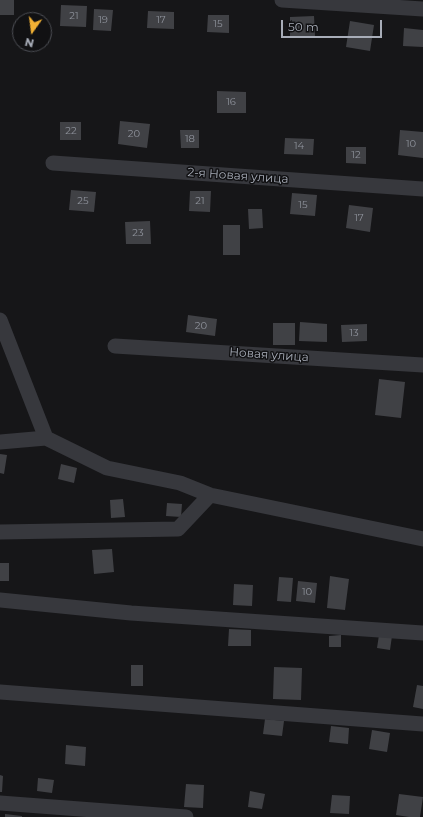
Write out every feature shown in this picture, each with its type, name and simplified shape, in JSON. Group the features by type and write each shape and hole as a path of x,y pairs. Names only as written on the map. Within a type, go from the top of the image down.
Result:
{"street":[{"path":"282,0 423,9"},
{"name":"2-я Новая улица","path":"53,163 423,189"},
{"path":"0,320 46,438"},
{"name":"Новая улица","path":"115,346 423,365"},
{"path":"0,442 46,438 107,468 180,483 210,495 423,538"},
{"path":"0,532 178,529 210,495"},
{"path":"0,600 131,613 423,633"},
{"path":"0,692 423,724"},
{"path":"0,803 186,817"}],"building":[{"path":"0,0 14,0 14,12 12,12 12,15 0,15"},
{"path":"61,5 87,6 86,27 60,26"},
{"path":"94,9 113,10 111,31 93,30"},
{"path":"148,11 174,12 174,29 147,28"},
{"path":"208,15 229,15 229,33 207,32"},
{"path":"314,16 315,36 290,36 290,17"},
{"path":"350,21 374,25 370,51 346,47"},
{"path":"404,28 423,30 423,47 403,46"},
{"path":"217,91 246,92 246,113 217,113"},
{"path":"120,121 150,124 147,148 118,144"},
{"path":"60,122 81,122 81,140 60,140"},
{"path":"180,130 199,130 199,148 181,148"},
{"path":"400,130 423,132 423,158 398,155"},
{"path":"285,138 314,139 313,155 284,154"},
{"path":"346,147 366,147 366,164 346,163"},
{"path":"71,190 96,192 94,212 69,210"},
{"path":"190,191 211,191 210,212 189,211"},
{"path":"292,193 317,195 315,216 290,214"},
{"path":"349,205 373,208 370,232 346,228"},
{"path":"248,209 262,209 263,228 249,229"},
{"path":"150,221 151,244 126,244 125,222"},
{"path":"223,225 240,225 240,255 223,255"},
{"path":"188,315 217,319 215,336 186,332"},
{"path":"300,322 327,324 327,342 299,341"},
{"path":"273,323 295,323 295,345 273,345"},
{"path":"367,324 367,341 342,342 341,325"},
{"path":"379,379 405,382 401,418 375,415"},
{"path":"0,454 7,455 4,474 0,473"},
{"path":"61,464 77,468 74,483 58,479"},
{"path":"123,499 125,517 111,518 110,500"},
{"path":"167,503 182,504 181,517 166,516"},
{"path":"112,549 114,572 94,574 92,550"},
{"path":"0,563 9,563 9,581 0,581"},
{"path":"330,576 349,579 345,610 327,608"},
{"path":"279,577 293,578 291,602 277,601"},
{"path":"298,581 317,583 315,603 296,601"},
{"path":"234,584 253,585 252,606 233,605"},
{"path":"229,629 251,630 251,646 228,646"},
{"path":"341,635 341,647 329,647 329,636"},
{"path":"379,635 392,636 390,650 377,648"},
{"path":"131,665 143,665 143,686 131,686"},
{"path":"274,667 302,668 301,700 273,699"},
{"path":"417,685 423,686 423,709 413,707"},
{"path":"265,719 284,721 282,736 263,734"},
{"path":"331,726 349,728 348,744 329,742"},
{"path":"372,730 390,733 387,752 369,749"},
{"path":"66,745 86,747 85,766 65,764"},
{"path":"0,775 3,776 2,792 0,792"},
{"path":"38,778 54,780 52,793 37,791"},
{"path":"186,784 204,785 203,808 184,807"},
{"path":"250,791 265,794 262,809 248,807"},
{"path":"399,794 423,797 420,817 396,815"},
{"path":"332,795 350,796 349,814 330,813"},
{"path":"5,814 22,816 22,817 5,817"}]}
